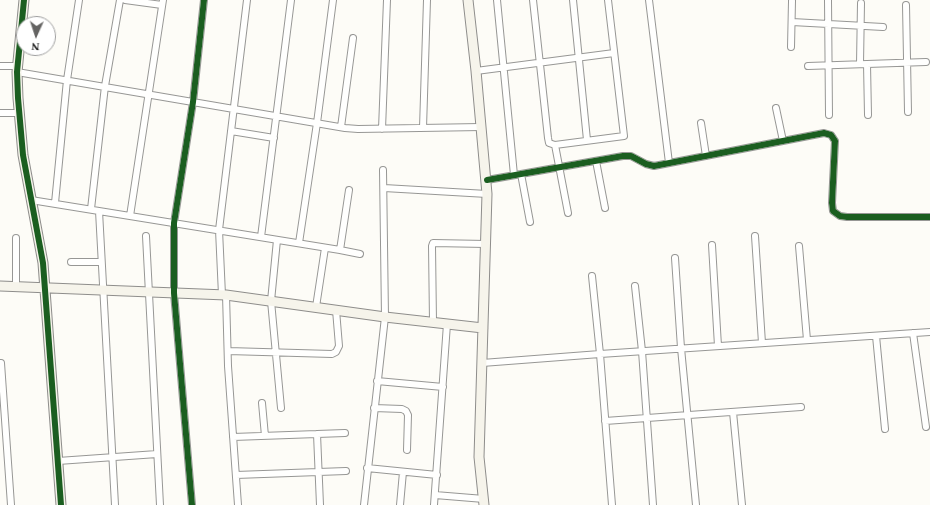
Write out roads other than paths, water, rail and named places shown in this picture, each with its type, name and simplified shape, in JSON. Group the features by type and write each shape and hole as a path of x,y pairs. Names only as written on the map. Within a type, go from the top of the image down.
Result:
{"street":[{"path":"24,0 17,69 19,113 23,155 43,263 61,505"},
{"path":"55,204 67,80 79,0"},
{"path":"91,209 104,86 120,0"},
{"path":"125,0 162,3 130,216"},
{"path":"192,505 174,293 174,223 193,102 204,0"},
{"path":"238,505 219,230 247,0"},
{"path":"261,237 291,0"},
{"path":"299,243 333,0"},
{"path":"382,129 386,0"},
{"path":"423,128 427,0"},
{"path":"435,495 484,502 479,457 487,180 468,0"},
{"path":"497,0 514,176"},
{"path":"532,0 548,138 549,143 555,145 624,136 608,0"},
{"path":"573,0 587,140"},
{"path":"649,0 669,163"},
{"path":"828,0 829,115"},
{"path":"791,47 792,1"},
{"path":"860,64 861,3"},
{"path":"906,5 908,112"},
{"path":"792,22 883,27"},
{"path":"340,127 353,38"},
{"path":"476,71 614,53"},
{"path":"808,66 926,62"},
{"path":"867,64 868,115"},
{"path":"0,66 67,80 340,127 358,129 481,127"},
{"path":"776,108 783,141"},
{"path":"0,113 19,113"},
{"path":"701,123 706,156"},
{"path":"231,131 274,138"},
{"path":"487,180 623,156 631,156 646,164 654,166 824,133 831,136 835,140 832,203 834,211 840,216 930,216"},
{"path":"555,145 568,213"},
{"path":"596,161 605,208"},
{"path":"364,505 385,317 383,170"},
{"path":"521,174 530,222"},
{"path":"384,188 487,194"},
{"path":"340,250 349,190"},
{"path":"31,200 360,254"},
{"path":"99,211 102,290 115,505"},
{"path":"146,236 160,505"},
{"path":"755,236 762,343"},
{"path":"16,238 16,287"},
{"path":"277,240 271,301 281,408"},
{"path":"433,322 433,243 486,244"},
{"path":"712,245 718,346"},
{"path":"799,246 807,340"},
{"path":"316,307 325,248"},
{"path":"675,258 680,348 696,505"},
{"path":"71,262 101,262"},
{"path":"592,276 612,505"},
{"path":"0,286 224,295 385,317 483,328"},
{"path":"634,286 642,351 653,505"},
{"path":"228,351 332,354 336,352 339,346 336,310"},
{"path":"434,505 448,324"},
{"path":"482,363 680,348 930,332"},
{"path":"913,333 926,427"},
{"path":"876,336 885,429"},
{"path":"1,363 11,505"},
{"path":"377,381 443,387"},
{"path":"262,403 265,436"},
{"path":"605,421 802,407"},
{"path":"374,408 402,409 406,411 408,415 407,450"},
{"path":"733,412 742,505"},
{"path":"233,437 345,433"},
{"path":"317,434 320,505"},
{"path":"58,461 157,454"},
{"path":"367,468 437,476"},
{"path":"236,475 346,471"},
{"path":"400,505 403,472"}]}
